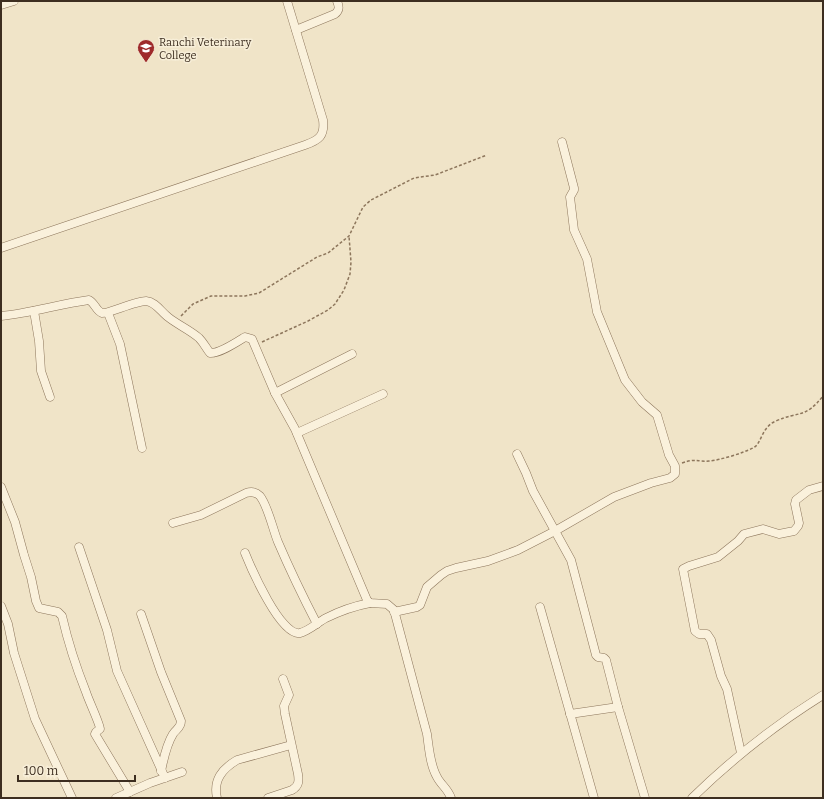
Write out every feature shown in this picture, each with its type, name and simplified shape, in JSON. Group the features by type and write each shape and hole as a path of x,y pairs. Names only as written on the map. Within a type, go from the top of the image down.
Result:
{"street":[{"path":"1,5 14,1"},
{"path":"1,248 292,150 316,140 324,132 323,120 287,1"},
{"path":"296,30 336,14 339,8 337,1"},
{"path":"394,612 420,605 427,587 447,572 456,568 488,561 518,550 555,531 614,497 651,483 670,478 675,474 675,466 669,455 657,415 642,402 625,380 597,312 587,260 574,230 570,197 574,188 562,142"},
{"path":"1,316 89,300 92,301 100,312 108,313 117,308 148,302 155,305 169,318 200,339 210,352 218,352 245,337 250,338 255,345 275,393 297,434 367,600 370,603"},
{"path":"34,311 39,341 39,364 42,377 50,397"},
{"path":"108,313 120,344 142,448"},
{"path":"275,393 352,354"},
{"path":"297,434 383,394"},
{"path":"516,454 533,491 571,560 596,655 598,658 604,658 606,660 618,707 645,798"},
{"path":"741,753 727,689 720,676 711,640 707,634 696,633 694,628 683,569 718,557 738,541 744,534 762,530 779,534 794,531 799,523 795,504 796,500 809,490 823,486"},
{"path":"1,487 15,522 31,577 37,604 42,609 58,612 62,616 79,675 100,727 95,734 127,794"},
{"path":"173,522 201,515 246,492 250,491 256,493 264,503 278,542 317,624"},
{"path":"79,547 107,630 117,671 163,774"},
{"path":"245,553 257,582 277,614 291,631 295,633 303,632 345,610 370,603 387,604 391,607 394,612 427,734 429,753 435,773 441,783 448,790 451,798"},
{"path":"1,606 8,624 14,653 35,719 72,798"},
{"path":"540,607 554,652 594,798"},
{"path":"141,614 161,672 181,722 181,726 173,733 166,749 163,774"},
{"path":"268,798 292,790 298,785 298,774 285,710 285,703 289,695 283,680"},
{"path":"692,798 741,753 785,720 823,695"},
{"path":"570,714 618,707"},
{"path":"217,798 215,786 217,779 220,773 230,764 237,760 292,745"},
{"path":"116,798 127,794 163,774 182,772"}],"path":[{"path":"176,322 189,307 211,296 248,296 263,291 316,257 328,253 349,236 363,207 371,200 414,178 435,175 487,155"},
{"path":"255,345 308,321 328,310 335,304 344,290 350,274 349,236"},
{"path":"675,466 693,460 705,461 719,459 753,448 759,442 765,429 770,424 808,411 816,405 823,396"}],"place":[{"name":"Ranchi Veterinary College","path":"146,63"}]}
